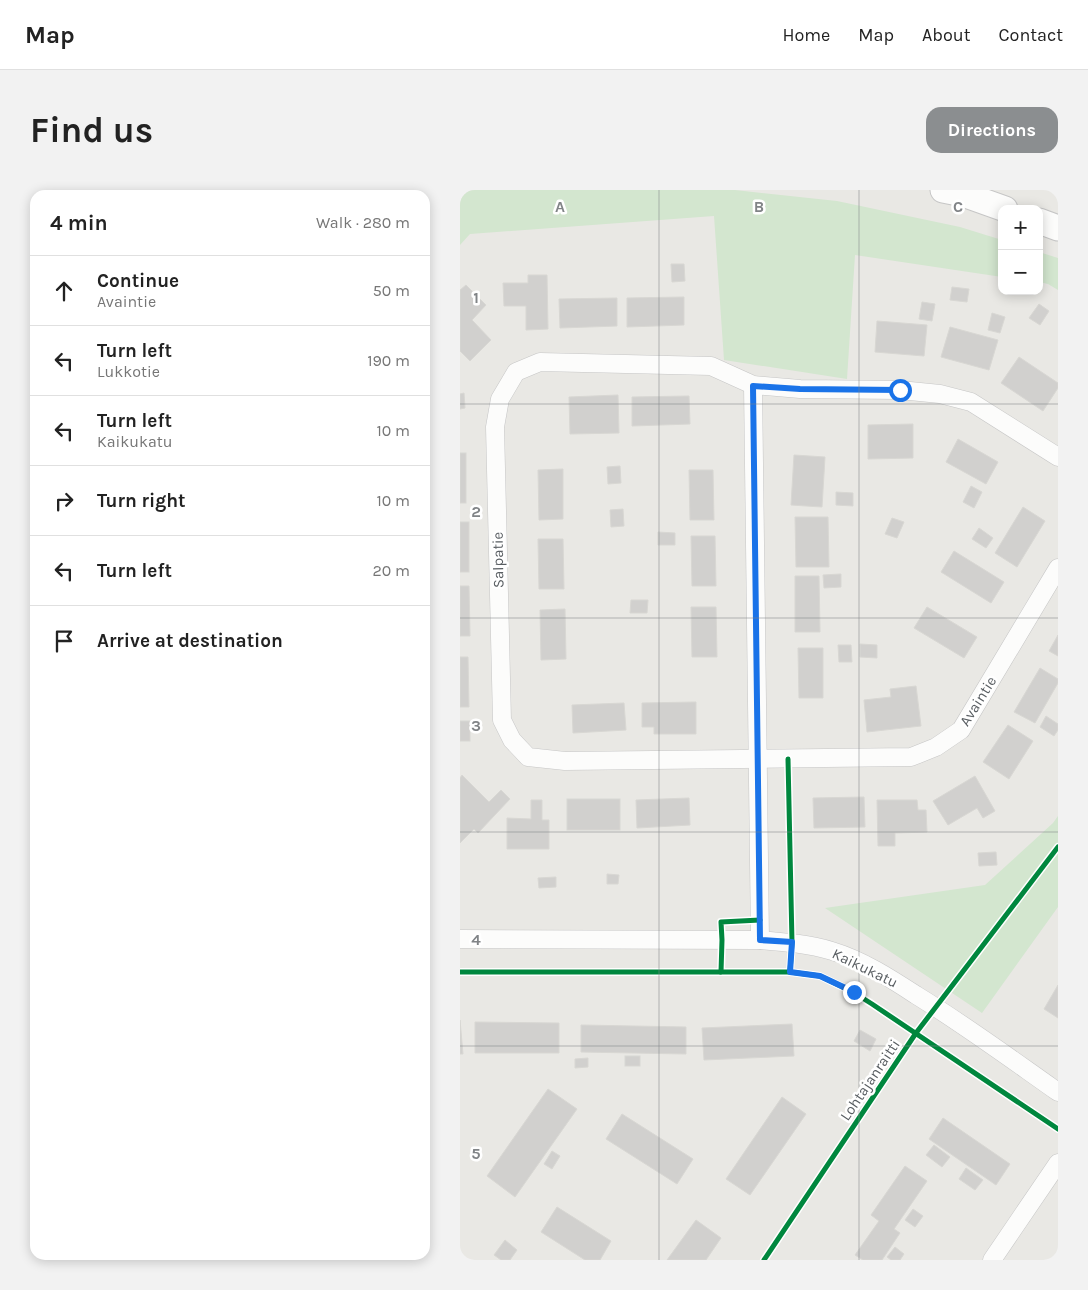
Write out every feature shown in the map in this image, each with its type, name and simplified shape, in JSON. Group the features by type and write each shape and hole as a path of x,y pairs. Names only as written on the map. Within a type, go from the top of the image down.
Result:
{"street":[{"path":"943,190 963,194 998,206"},
{"path":"1043,222 1058,228"},
{"name":"Salpatie","path":"753,386 711,366 540,362 516,372 500,399 495,427 502,720 512,740 528,757 564,761 757,760"},
{"path":"760,940 753,386 800,389 900,390 940,394 971,402 1058,457"},
{"name":"Avaintie","path":"757,760 911,757 936,747 961,730 1058,568"},
{"name":"Kaikukatu","path":"460,939 760,940 792,942 832,951 890,978 1058,1092"},
{"path":"992,1260 1058,1163"}],"green space":[{"path":"460,190 735,190 837,201 960,227 998,239 998,276 855,255 847,379 724,360 714,216 470,234 460,245"},
{"path":"1043,253 1058,258 1058,290 1043,283"},
{"path":"1058,816 1058,907 982,1013 825,908 985,885 1053,823"}],"building":[{"path":"671,264 684,264 685,281 672,282"},
{"path":"528,275 547,275 548,329 526,330 526,306 504,306 503,283 528,283"},
{"path":"466,285 486,305 472,320 491,340 470,361 460,351 460,290"},
{"path":"952,287 969,289 967,302 950,300"},
{"path":"684,297 684,325 627,327 627,298"},
{"path":"617,298 617,326 560,328 559,299"},
{"path":"922,302 935,304 932,321 919,319"},
{"path":"1039,304 1049,311 1040,325 1029,318"},
{"path":"992,313 1005,317 1000,333 988,330"},
{"path":"877,321 927,325 924,356 875,352"},
{"path":"950,327 998,340 989,370 941,357"},
{"path":"1019,357 1058,383 1058,388 1043,411 1001,383"},
{"path":"464,393 465,408 460,409 460,394"},
{"path":"618,395 619,433 570,434 569,397"},
{"path":"689,396 690,424 632,426 632,397"},
{"path":"913,424 913,458 868,459 868,425"},
{"path":"958,439 998,462 986,484 946,462"},
{"path":"460,453 466,453 466,503 460,503"},
{"path":"794,455 825,457 822,507 791,505"},
{"path":"620,466 621,483 608,484 607,467"},
{"path":"563,469 563,519 539,520 538,470"},
{"path":"689,470 713,470 714,520 690,520"},
{"path":"971,486 982,492 974,508 963,502"},
{"path":"836,492 853,493 853,506 836,505"},
{"path":"1023,507 1045,521 1017,567 995,553"},
{"path":"623,509 624,526 611,527 610,510"},
{"path":"795,517 828,517 829,567 796,567"},
{"path":"892,518 904,522 897,538 885,534"},
{"path":"460,522 469,522 469,572 460,572"},
{"path":"979,528 993,538 986,548 972,539"},
{"path":"658,532 675,533 675,545 658,545"},
{"path":"691,536 715,536 716,586 692,586"},
{"path":"538,539 563,539 564,589 539,589"},
{"path":"954,551 1004,582 991,603 941,572"},
{"path":"841,574 841,587 824,588 823,575"},
{"path":"795,576 819,576 820,632 795,632"},
{"path":"460,586 469,586 470,636 460,636"},
{"path":"631,600 648,600 647,613 630,613"},
{"path":"691,607 716,607 717,657 692,657"},
{"path":"927,607 977,637 964,658 914,628"},
{"path":"565,609 566,659 541,660 540,610"},
{"path":"1058,635 1058,656 1049,651"},
{"path":"860,644 877,645 877,658 860,657"},
{"path":"838,645 851,645 852,662 839,662"},
{"path":"798,648 823,648 823,698 799,698"},
{"path":"460,657 468,657 469,707 460,707"},
{"path":"1040,668 1058,679 1058,683 1035,723 1014,712"},
{"path":"916,686 921,726 867,732 864,700 891,697 890,689"},
{"path":"696,702 696,734 654,734 654,727 642,727 642,703"},
{"path":"624,703 626,730 573,733 572,705"},
{"path":"1046,716 1058,724 1058,730 1054,736 1040,727"},
{"path":"460,721 470,721 470,741 460,741"},
{"path":"1008,725 1033,741 1009,779 983,762"},
{"path":"462,775 489,802 501,790 510,799 478,833 474,829 460,843 460,778"},
{"path":"975,776 995,811 983,818 977,808 948,825 933,801"},
{"path":"864,797 865,827 814,828 813,798"},
{"path":"689,798 690,825 637,828 636,800"},
{"path":"567,799 620,799 620,830 567,830"},
{"path":"531,800 542,800 542,820 549,820 549,849 507,849 507,818 531,819"},
{"path":"877,800 917,800 918,810 926,810 927,832 895,833 895,846 878,846"},
{"path":"996,852 997,865 979,866 978,853"},
{"path":"607,874 619,875 618,884 607,884"},
{"path":"556,877 556,887 539,888 538,878"},
{"path":"1058,985 1058,1018 1044,1009"},
{"path":"460,1020 463,1054 460,1054"},
{"path":"475,1022 559,1023 559,1053 475,1053"},
{"path":"792,1024 794,1056 704,1060 702,1028"},
{"path":"581,1025 686,1027 686,1054 581,1052"},
{"path":"860,1030 876,1039 870,1051 854,1041"},
{"path":"625,1056 640,1056 640,1066 625,1066"},
{"path":"588,1058 588,1067 575,1068 575,1059"},
{"path":"548,1089 577,1109 515,1197 487,1176"},
{"path":"782,1097 806,1114 750,1195 726,1179"},
{"path":"622,1114 693,1159 677,1184 606,1139"},
{"path":"943,1118 1010,1164 996,1185 929,1139"},
{"path":"934,1145 950,1157 942,1167 926,1155"},
{"path":"552,1151 560,1156 552,1169 544,1164"},
{"path":"905,1166 927,1181 894,1229 900,1233 882,1260 863,1260 855,1255 879,1221 871,1215"},
{"path":"966,1168 983,1180 975,1190 959,1179"},
{"path":"557,1207 611,1241 600,1260 585,1260 541,1232"},
{"path":"913,1209 923,1216 915,1227 905,1220"},
{"path":"696,1220 721,1238 706,1260 667,1260"},
{"path":"505,1240 517,1250 510,1260 501,1260 494,1255"},
{"path":"895,1247 904,1254 900,1260 891,1260 887,1257"}],"cycle path":[{"path":"788,759 792,942 790,972"},
{"name":"Lohtajanraitti","path":"764,1260 916,1033 1058,847"},
{"path":"721,972 721,922 760,920"},
{"path":"460,972 790,972 820,976 853,992 872,1004 1058,1129"}],"route":[{"path":"854,992 820,976 790,972 792,942 760,940 753,386 800,389 900,390"}]}
